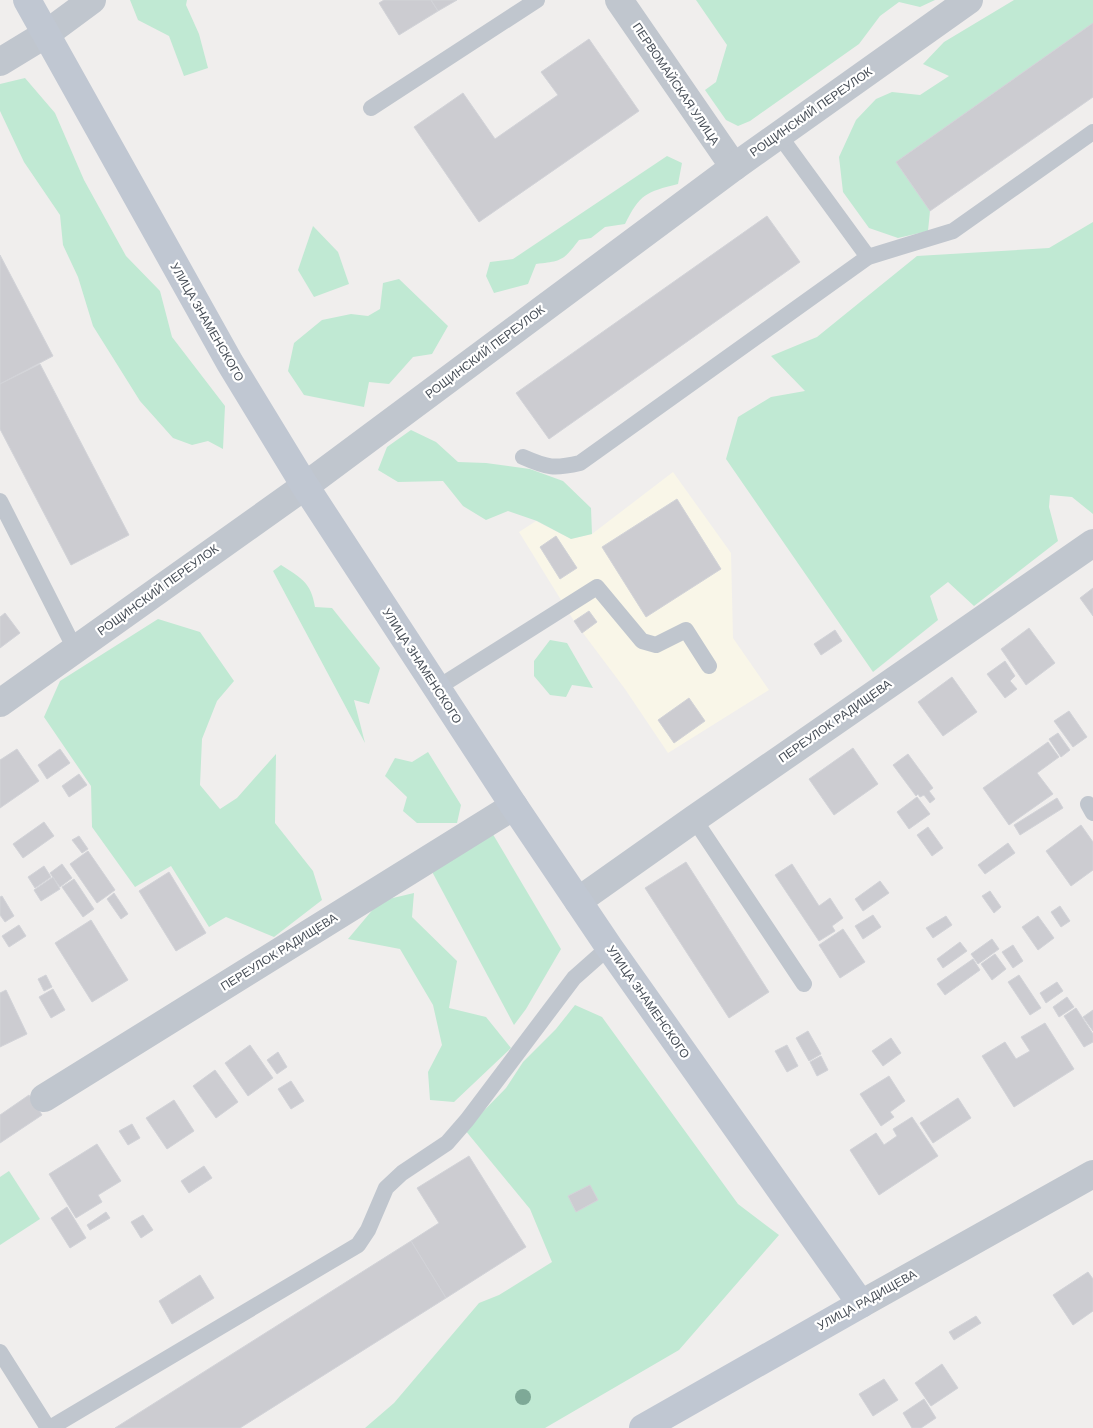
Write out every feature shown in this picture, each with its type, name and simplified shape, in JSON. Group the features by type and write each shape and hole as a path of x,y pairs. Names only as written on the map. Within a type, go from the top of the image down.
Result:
{"main road":[{"name":"УЛИЦА ЗНАМЕНСКОГО","path":"27,0 225,354 305,486 514,806 609,947 861,1304"},
{"name":"УЛИЦА РАДИЩЕВА","path":"643,1428 861,1304"}],"street":[{"path":"0,62 46,34 92,0"},
{"name":"ПЕРВОМАЙСКАЯ УЛИЦА","path":"619,0 734,167"},
{"name":"РОЩИНСКИЙ ПЕРЕУЛОК","path":"0,703 305,486 734,167 969,0"},
{"name":"ПЕРЕУЛОК РАДИЩЕВА","path":"578,901 694,818 1093,544"},
{"name":"ПЕРЕУЛОК РАДИЩЕВА","path":"44,1098 514,806"},
{"name":"УЛИЦА РАДИЩЕВА","path":"861,1304 1093,1174"}],"lane":[{"path":"371,108 537,0"},
{"path":"523,457 543,466 561,467 580,463 868,257 953,231 1093,132"},
{"path":"779,135 868,257"},
{"path":"0,501 75,649"},
{"path":"437,688 596,587 642,641 656,645 686,630 709,666"},
{"path":"694,818 804,984"},
{"path":"0,1352 49,1428 358,1245 368,1230 386,1188 402,1173 446,1143 467,1120 574,978 609,947"}],"shaded area":[{"path":"673,472 731,553 733,638 769,690 668,753 625,689 574,621 519,532 536,521 571,539 592,534"}],"green space":[{"path":"130,0 187,0 186,5 199,34 208,68 184,76 169,36 138,20"},
{"path":"696,0 935,0 920,7 899,2 880,16 859,44 750,121 738,126 726,120 705,90 716,82 727,45"},
{"path":"1014,0 1093,0 1093,23 896,162 930,211 928,231 898,238 869,228 843,192 839,157 856,120 876,99 892,92 920,95 949,76 923,64 944,42"},
{"path":"25,78 55,113 84,180 126,256 160,291 172,337 225,406 223,449 208,441 192,445 173,438 140,401 93,326 78,277 63,245 60,215 24,162 0,111 0,84"},
{"path":"667,156 682,163 678,184 658,189 645,196 635,206 625,224 605,227 591,238 579,240 565,256 557,261 536,264 528,284 494,293 486,276 490,262 513,259"},
{"path":"1093,222 1093,514 1072,497 1050,495 1049,507 1058,541 974,606 948,582 930,596 938,620 873,672 726,459 738,417 771,397 805,391 771,356 817,337 917,256 1049,248"},
{"path":"313,226 338,252 349,284 314,297 298,270"},
{"path":"399,279 448,326 432,354 413,357 389,384 369,382 364,407 304,395 288,371 294,343 322,320 351,314 368,316 380,309 383,283"},
{"path":"411,430 436,442 458,462 486,463 530,469 563,481 591,508 592,534 571,539 537,521 508,511 486,520 463,506 443,481 398,482 378,470 387,447"},
{"path":"281,565 308,586 315,607 332,608 380,668 369,704 354,700 365,743 273,571"},
{"path":"158,619 200,632 234,681 217,701 202,739 200,785 220,809 237,798 276,754 275,823 313,871 322,900 274,937 226,917 209,927 171,866 135,887 92,827 91,786 44,717 60,681"},
{"path":"550,640 567,643 593,688 572,685 566,697 550,695 534,676 534,661"},
{"path":"428,752 461,805 457,823 417,823 403,811 407,797 385,776 395,758 412,762"},
{"path":"491,831 561,949 526,1009 514,1025 429,866"},
{"path":"414,893 412,917 457,961 449,1008 486,1017 511,1048 454,1102 430,1100 428,1072 442,1045 433,1005 400,949 348,939 380,901"},
{"path":"575,1005 602,1017 738,1204 779,1235 679,1350 545,1428 365,1428 394,1403 479,1303 499,1295 552,1262 530,1209 465,1130 506,1088 523,1062 556,1029","holes":["590,1185 598,1200 576,1212 568,1196"]},
{"path":"9,1171 40,1219 0,1245 0,1177"}],"building":[{"path":"384,0 431,0 438,11 399,35 379,3"},
{"path":"431,0 457,0 438,11"},
{"path":"1093,23 1093,97 930,211 896,162"},
{"path":"589,39 639,111 479,222 414,127 463,93 495,139 558,95 541,72"},
{"path":"767,216 800,262 549,439 516,393"},
{"path":"0,255 53,356 0,384"},
{"path":"40,364 129,535 71,565 0,429 0,384"},
{"path":"677,499 721,569 646,617 602,547"},
{"path":"556,536 577,568 560,579 540,547"},
{"path":"1093,588 1093,616 1080,598"},
{"path":"589,611 597,622 582,633 574,621"},
{"path":"5,613 20,633 0,648 0,617"},
{"path":"1029,628 1055,663 1026,685 1001,649"},
{"path":"835,630 842,641 821,655 814,644"},
{"path":"1005,661 1015,676 1010,681 1017,689 1005,698 987,674"},
{"path":"952,677 977,712 943,736 918,702"},
{"path":"689,698 705,721 674,743 658,720"},
{"path":"1069,711 1087,737 1073,747 1054,721"},
{"path":"1058,733 1070,750 1061,757 1049,739"},
{"path":"1048,742 1059,757 1037,773 1053,794 1009,825 983,788"},
{"path":"853,748 878,784 834,815 809,779"},
{"path":"17,749 39,781 0,808 0,760"},
{"path":"60,749 70,763 47,779 38,765"},
{"path":"908,754 933,788 929,791 935,799 930,803 924,795 920,797 918,794 916,796 893,765"},
{"path":"79,774 87,785 69,797 62,786"},
{"path":"917,797 930,814 909,829 897,812"},
{"path":"1057,798 1063,808 1020,835 1014,825"},
{"path":"44,822 54,836 23,858 13,844"},
{"path":"1081,825 1093,842 1093,870 1071,886 1046,851"},
{"path":"928,827 943,848 932,856 917,835"},
{"path":"79,836 88,849 82,853 72,840"},
{"path":"1008,843 1015,853 985,874 978,865"},
{"path":"88,851 115,890 97,903 70,864"},
{"path":"686,862 769,992 729,1018 645,888"},
{"path":"62,864 72,878 60,887 50,873"},
{"path":"792,864 819,906 830,898 843,918 832,926 835,931 819,941 775,875"},
{"path":"44,866 51,877 35,888 28,877"},
{"path":"169,872 206,933 176,951 139,891"},
{"path":"53,877 60,889 41,901 34,890"},
{"path":"74,879 94,909 83,917 62,887"},
{"path":"880,881 889,893 863,911 855,899"},
{"path":"990,891 1001,907 994,913 982,896"},
{"path":"114,893 128,914 121,919 107,899"},
{"path":"2,896 14,916 5,922 0,915 0,897"},
{"path":"1060,906 1070,921 1061,927 1051,912"},
{"path":"873,915 881,927 863,939 855,926"},
{"path":"946,916 952,925 933,938 926,928"},
{"path":"1038,916 1054,938 1038,950 1022,927"},
{"path":"91,920 128,980 92,1002 55,943"},
{"path":"19,925 26,936 9,947 2,936"},
{"path":"843,929 865,962 840,978 819,945"},
{"path":"992,939 999,949 978,964 971,954"},
{"path":"960,942 967,951 943,968 937,959"},
{"path":"1013,945 1023,961 1013,968 1002,952"},
{"path":"995,954 1006,969 992,980 981,964"},
{"path":"973,959 980,970 945,995 937,984"},
{"path":"46,975 52,987 44,991 38,979"},
{"path":"1019,975 1041,1008 1030,1015 1008,982"},
{"path":"1057,982 1063,991 1046,1003 1040,993"},
{"path":"53,989 65,1010 51,1018 39,997"},
{"path":"6,990 27,1034 0,1047 0,993"},
{"path":"1067,997 1074,1007 1059,1017 1053,1007"},
{"path":"1076,1008 1093,1034 1093,1042 1084,1047 1064,1016"},
{"path":"1093,1010 1093,1031 1083,1017"},
{"path":"1045,1023 1074,1069 1014,1107 982,1056 1005,1042 1016,1059 1030,1051 1021,1037"},
{"path":"808,1031 821,1054 809,1061 796,1038"},
{"path":"891,1038 901,1053 883,1066 872,1051"},
{"path":"250,1045 273,1078 248,1096 225,1063"},
{"path":"787,1045 798,1066 787,1072 775,1051"},
{"path":"278,1052 287,1067 277,1074 267,1060"},
{"path":"821,1056 828,1070 817,1076 810,1062"},
{"path":"215,1070 238,1102 216,1118 193,1086"},
{"path":"889,1076 905,1101 890,1112 894,1117 881,1126 860,1094"},
{"path":"291,1081 304,1101 291,1109 278,1089"},
{"path":"29,1095 42,1115 0,1143 0,1115"},
{"path":"958,1098 971,1118 933,1143 920,1123"},
{"path":"174,1100 194,1131 167,1149 146,1118"},
{"path":"912,1117 938,1156 879,1195 850,1150 876,1133 884,1145 897,1136 893,1129"},
{"path":"132,1124 140,1138 128,1145 119,1131"},
{"path":"97,1144 121,1181 98,1195 102,1202 76,1218 49,1174"},
{"path":"469,1156 526,1247 446,1298 411,1241 439,1223 417,1188"},
{"path":"204,1166 212,1178 189,1193 181,1181"},
{"path":"590,1185 598,1200 576,1212 568,1196"},
{"path":"67,1207 86,1238 70,1248 51,1218"},
{"path":"106,1212 110,1218 90,1230 87,1225"},
{"path":"143,1215 153,1230 141,1238 131,1222"},
{"path":"411,1241 446,1298 240,1428 115,1428"},
{"path":"1088,1272 1093,1279 1093,1311 1073,1325 1053,1295"},
{"path":"200,1275 214,1298 172,1324 159,1301"},
{"path":"976,1316 981,1323 954,1340 949,1332"},
{"path":"942,1364 958,1388 931,1406 915,1383"},
{"path":"884,1379 898,1400 873,1416 859,1394"},
{"path":"924,1399 936,1418 921,1428 912,1428 903,1413"}]}
